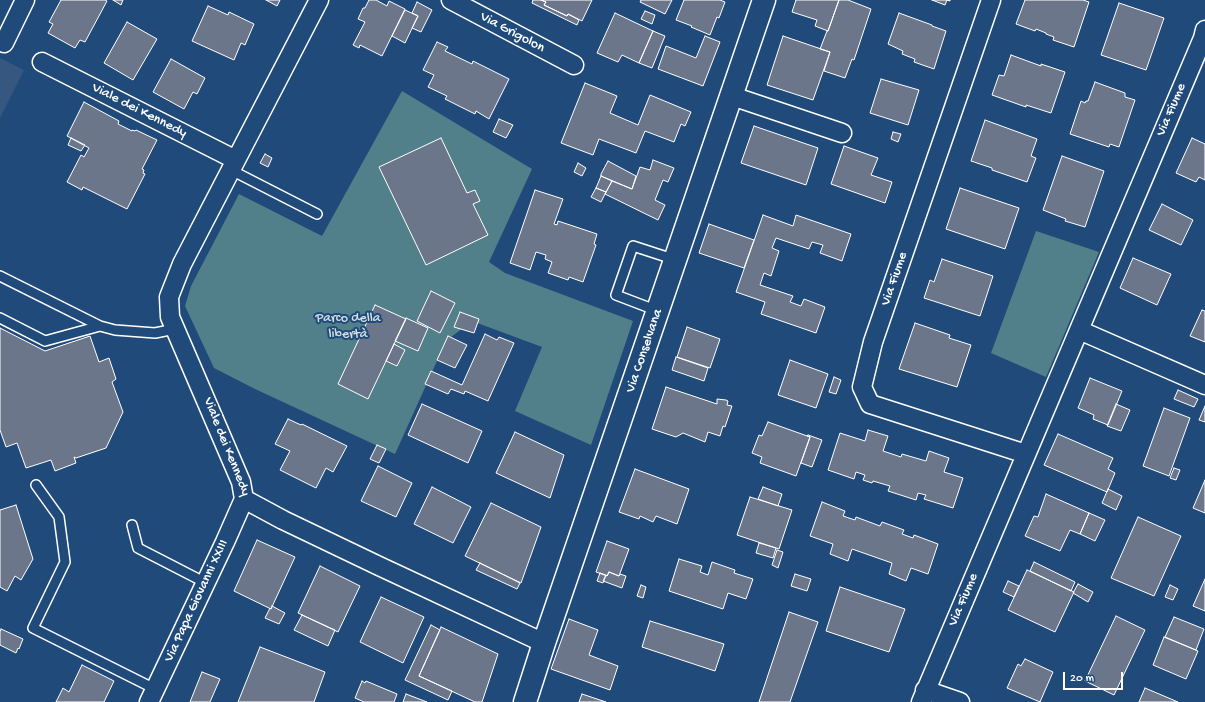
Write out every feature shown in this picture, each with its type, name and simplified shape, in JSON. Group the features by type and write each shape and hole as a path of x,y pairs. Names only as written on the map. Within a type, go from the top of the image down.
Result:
{"main road":[{"name":"Via Conselvana","path":"525,702 764,0"}],"street":[{"path":"4,44 25,0"},
{"name":"Viale dei Kennedy","path":"319,0 182,264 169,297 170,317 241,482 244,499 283,520 372,563 544,643"},
{"name":"Via Grigolon","path":"451,0 574,65"},
{"name":"Via Fiume","path":"991,0 873,342 862,387 870,404 1026,454"},
{"name":"Via Fiume","path":"923,696 1200,45 1205,30"},
{"name":"Viale dei Kennedy","path":"42,62 233,165"},
{"path":"732,96 842,133"},
{"path":"1079,330 1205,385"},
{"name":"Via Papa Giovanni XXIII","path":"152,695 206,583 244,499"},
{"path":"923,696 960,702"}],"lane":[{"path":"233,165 317,214"},
{"path":"658,311 616,295 633,246 676,260"},
{"path":"0,276 100,326 115,330 155,333 175,329"},
{"path":"0,318 45,341 100,326"},
{"path":"36,485 59,516 65,562 33,628 152,695"},
{"path":"132,525 138,548 206,583"}],"shaded area":[{"path":"0,58 24,70 0,118"}],"green space":[{"name":"Parco della libertà","path":"402,91 532,169 489,262 505,273 633,321 591,445 515,411 542,347 472,321 446,341 395,454 255,389 214,368 185,306 191,286 239,194 322,236"},
{"path":"1036,231 1099,252 1046,377 991,353"}],"building":[{"path":"61,0 107,1 85,42 80,40 75,48 48,33 53,24 49,22"},
{"path":"113,0 123,0 121,5"},
{"path":"266,0 280,0 277,6"},
{"path":"369,0 376,0 387,6 389,1 405,9 382,56 360,45 359,48 353,45 365,22 358,19"},
{"path":"533,0 541,0 546,2 544,5 579,20 577,25 532,3"},
{"path":"541,0 592,0 582,21 568,14 567,16 544,5 546,2"},
{"path":"641,0 672,0 665,14 640,2"},
{"path":"684,0 720,0 725,2 710,35 676,20"},
{"path":"796,0 839,0 828,31 815,26 817,20 792,12"},
{"path":"839,0 848,0 871,9 854,60 852,59 845,78 824,71 830,52 820,49"},
{"path":"932,0 947,0 945,5"},
{"path":"1025,0 1083,0 1089,2 1074,47 1053,40 1054,37 1036,29 1035,31 1016,24"},
{"path":"417,2 432,10 421,32 412,28 418,16 412,13"},
{"path":"1119,3 1164,18 1146,70 1101,55"},
{"path":"208,6 228,15 229,12 254,24 245,45 241,43 234,60 192,41"},
{"path":"405,10 418,16 405,43 392,36"},
{"path":"645,11 655,15 652,24 641,19"},
{"path":"615,13 653,31 639,63 622,55 618,62 597,53"},
{"path":"899,13 946,31 934,69 914,62 915,59 902,54 903,51 888,44"},
{"path":"127,22 157,39 133,80 104,63"},
{"path":"653,31 665,36 652,68 639,63"},
{"path":"705,36 720,42 703,86 658,69 666,46 696,58"},
{"path":"783,36 830,52 813,100 767,85"},
{"path":"437,42 448,47 445,51 472,64 473,61 509,79 489,119 476,111 475,114 445,99 447,96 428,87 434,75 423,70"},
{"path":"1011,55 1041,66 1041,64 1065,72 1051,113 1026,105 1026,107 992,95 999,75 1004,76"},
{"path":"171,59 205,78 197,94 193,92 184,109 153,92"},
{"path":"881,79 919,90 908,125 870,113"},
{"path":"1095,82 1125,93 1125,97 1135,100 1119,147 1110,144 1109,147 1070,134 1081,101 1085,103 1088,101"},
{"path":"585,83 617,96 610,113 638,125 650,95 691,112 685,126 681,124 674,142 645,131 636,153 599,139 593,155 561,143"},
{"path":"84,102 119,121 118,124 132,131 136,130 157,140 142,169 144,170 143,173 145,174 127,209 83,187 82,190 67,182 81,155 84,157 89,148 67,136"},
{"path":"499,119 513,125 506,138 493,132"},
{"path":"985,120 1037,139 1031,156 1036,158 1027,182 971,161"},
{"path":"754,126 818,148 806,185 741,163"},
{"path":"893,132 901,134 898,142 891,139"},
{"path":"71,138 85,145 81,151 68,145"},
{"path":"441,138 467,193 475,190 480,201 473,204 488,235 426,265 379,167"},
{"path":"1192,138 1205,144 1205,180 1199,177 1196,182 1176,173"},
{"path":"844,146 878,158 871,175 892,182 885,203 831,184"},
{"path":"265,154 272,158 268,167 260,163"},
{"path":"1062,156 1104,171 1085,227 1065,221 1066,219 1043,210"},
{"path":"653,160 674,168 668,182 663,180 655,200 665,205 658,220 605,194 612,181 632,189 640,167 650,170"},
{"path":"608,161 636,176 632,189 601,176"},
{"path":"578,163 586,168 582,176 574,172"},
{"path":"601,176 612,181 606,192 596,188"},
{"path":"596,188 606,192 601,202 591,197"},
{"path":"960,188 1019,208 1005,249 946,229"},
{"path":"535,190 563,199 554,224 557,225 558,221 597,234 594,244 596,245 583,282 569,277 568,280 548,273 552,262 545,259 546,255 536,252 530,270 510,263"},
{"path":"1162,204 1193,220 1181,245 1149,230"},
{"path":"763,215 793,226 796,215 851,234 842,261 820,253 823,245 812,242 809,249 776,238 772,248 779,251 771,276 764,273 760,285 793,296 790,302 801,306 804,299 825,307 816,333 761,314 765,302 736,292"},
{"path":"709,224 754,240 744,268 699,253"},
{"path":"1133,258 1171,274 1157,305 1120,288"},
{"path":"942,259 993,276 980,316 924,298 930,280 934,282"},
{"path":"431,291 455,303 440,333 417,321"},
{"path":"375,305 406,319 368,399 338,384"},
{"path":"1202,310 1205,311 1205,342 1190,336"},
{"path":"460,312 479,319 474,333 454,327"},
{"path":"406,318 428,328 418,351 395,341"},
{"path":"915,323 950,335 949,338 971,345 957,387 899,369"},
{"path":"687,327 720,339 710,368 677,357"},
{"path":"0,328 45,351 90,336 99,362 109,358 116,379 112,382 123,412 106,448 76,458 74,457 76,463 55,471 51,460 26,468 17,443 6,447 0,430"},
{"path":"485,334 497,340 499,337 514,343 488,401 465,391 464,394 451,389 448,394 425,384 431,371 462,385"},
{"path":"448,336 467,345 455,368 437,360"},
{"path":"394,344 405,350 397,366 386,361"},
{"path":"676,357 708,368 704,381 672,370"},
{"path":"790,360 828,374 816,408 778,395"},
{"path":"834,377 841,380 836,394 829,392"},
{"path":"1090,378 1122,391 1108,425 1093,419 1094,415 1078,408"},
{"path":"666,387 717,404 717,399 728,401 727,405 732,406 725,427 723,426 720,436 708,432 705,442 683,433 676,437 652,429"},
{"path":"1178,390 1198,399 1194,407 1174,399"},
{"path":"422,404 482,431 468,463 408,435"},
{"path":"1116,404 1130,410 1121,431 1107,426"},
{"path":"1205,406 1205,422 1199,420"},
{"path":"1164,408 1190,418 1169,476 1143,466"},
{"path":"288,419 301,425 302,424 347,446 333,472 326,468 316,488 280,470 290,451 275,444"},
{"path":"768,422 810,437 796,476 760,463 762,457 752,453 759,435 762,436"},
{"path":"868,430 888,436 883,451 901,457 902,454 926,461 929,451 949,458 944,472 963,478 953,508 924,499 926,495 918,493 916,500 888,491 890,486 863,480 865,475 856,472 854,479 828,470 840,433 865,441"},
{"path":"515,432 564,455 550,498 496,473"},
{"path":"1058,434 1113,458 1108,469 1115,473 1107,492 1044,465"},
{"path":"808,435 822,440 812,467 801,463 810,437 807,436"},
{"path":"377,445 386,449 379,463 370,459"},
{"path":"378,466 412,483 396,517 361,501"},
{"path":"1174,468 1180,470 1176,480 1170,478"},
{"path":"635,469 689,489 677,524 656,516 653,522 640,516 639,519 619,512"},
{"path":"1205,480 1205,513 1193,508"},
{"path":"432,487 471,507 453,543 414,524"},
{"path":"763,487 782,494 778,506 758,499"},
{"path":"1108,489 1122,496 1116,510 1102,503"},
{"path":"1046,494 1089,513 1080,534 1070,530 1060,551 1025,536 1034,516 1038,517"},
{"path":"750,497 792,510 779,549 737,535"},
{"path":"822,502 845,511 843,516 855,520 856,517 880,526 882,522 904,530 902,534 913,538 914,535 938,544 928,574 911,568 906,581 889,574 892,563 852,549 848,561 830,554 833,544 810,536"},
{"path":"491,503 541,527 521,583 465,556"},
{"path":"16,505 33,559 21,580 15,576 7,591 0,587 0,510"},
{"path":"1089,513 1105,520 1095,541 1080,534"},
{"path":"1138,517 1181,536 1154,596 1111,578"},
{"path":"257,540 295,557 271,609 234,591"},
{"path":"607,541 629,549 619,576 609,572 607,576 596,572"},
{"path":"759,543 776,548 773,558 756,553"},
{"path":"777,550 783,552 778,568 772,565"},
{"path":"679,559 702,566 700,572 708,575 712,562 735,570 734,573 753,579 746,599 728,593 723,609 669,591"},
{"path":"1034,562 1075,582 1071,591 1030,571"},
{"path":"480,563 520,583 517,589 476,570"},
{"path":"320,566 360,586 338,632 298,613"},
{"path":"1027,570 1074,592 1055,632 1008,610"},
{"path":"609,572 619,576 620,574 626,576 622,588 603,581"},
{"path":"600,573 606,575 603,583 597,581"},
{"path":"795,574 811,579 807,591 791,586"},
{"path":"1205,579 1205,611 1193,606"},
{"path":"1008,581 1019,586 1014,597 1003,592"},
{"path":"1078,584 1093,592 1088,602 1073,593"},
{"path":"641,585 646,587 643,598 637,596"},
{"path":"1170,585 1178,589 1173,600 1165,597"},
{"path":"840,587 905,609 889,652 826,631"},
{"path":"381,597 424,617 403,663 360,642"},
{"path":"272,606 285,613 279,624 265,618"},
{"path":"789,612 818,622 790,702 759,702"},
{"path":"302,615 335,630 328,646 294,630"},
{"path":"1116,616 1145,630 1114,695 1085,681"},
{"path":"1174,617 1204,629 1196,650 1165,637"},
{"path":"569,619 598,630 589,655 618,666 610,690 551,669"},
{"path":"650,621 724,644 715,671 642,647"},
{"path":"431,625 440,630 419,676 452,691 448,700 405,680"},
{"path":"441,627 498,654 482,702 475,702 419,676"},
{"path":"1,629 23,639 16,653 0,645"},
{"path":"1164,637 1198,651 1186,679 1153,665"},
{"path":"260,647 325,672 314,702 238,702"},
{"path":"1025,659 1053,672 1040,702 1007,688 1018,664 1021,666"},
{"path":"82,665 114,681 104,702 56,702 63,688 69,692"},
{"path":"202,672 220,679 210,702 190,702"},
{"path":"362,681 365,683 366,681 397,694 394,702 364,702 355,698"},
{"path":"1145,688 1178,702 1139,702"},
{"path":"406,694 427,702 403,702"},
{"path":"582,694 606,702 579,702"}]}
